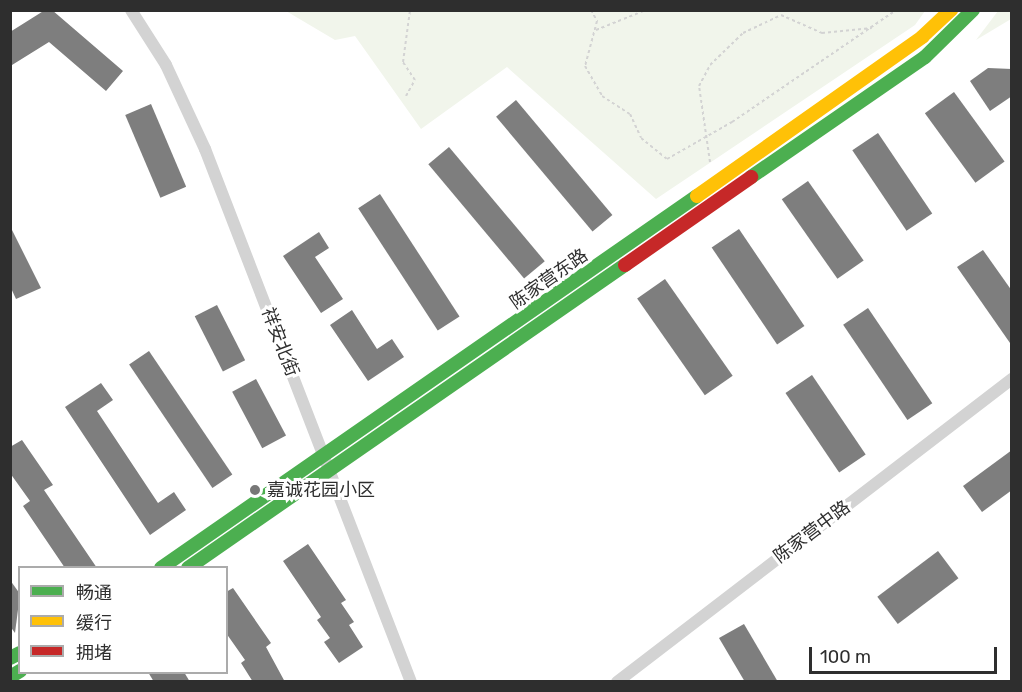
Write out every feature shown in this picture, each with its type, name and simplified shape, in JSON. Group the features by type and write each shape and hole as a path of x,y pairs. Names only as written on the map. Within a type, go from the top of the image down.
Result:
{"street":[{"name":"祥安北街","path":"131,10 166,65 205,149 411,681"},
{"name":"陈家营东路","path":"163,566 326,459 922,37 951,10"},
{"name":"陈家营东路","path":"190,566 331,473 924,57 973,10"},
{"name":"陈家营中路","path":"616,681 1010,382"}],"path":[{"path":"406,96 416,80 403,62 410,10"},
{"path":"591,10 594,31 585,66 602,96 630,114 641,138 667,159 875,28 896,10"},
{"path":"594,31 646,10"},
{"path":"710,162 703,138 699,86 710,65 743,33 781,15 822,33 875,28"}],"shaded area":[{"path":"286,11 925,11 915,25 656,199 507,67 421,129 355,36 335,40"},
{"path":"998,11 1011,11 1011,19 976,40"}],"building":[{"path":"45,10 52,10 123,71 106,91 49,42 12,65 10,32"},
{"path":"988,68 1012,69 1012,96 990,111 970,81"},
{"path":"954,92 1005,162 975,183 925,113"},
{"path":"516,100 612,215 593,232 496,117"},
{"path":"151,104 186,187 160,198 125,115"},
{"path":"878,133 932,213 907,231 852,150"},
{"path":"449,147 545,261 524,278 428,164"},
{"path":"808,181 864,260 837,279 782,199"},
{"path":"380,194 460,316 438,331 358,208"},
{"path":"10,226 41,288 16,299 10,286"},
{"path":"739,229 804,326 777,344 712,247"},
{"path":"319,232 329,248 315,257 343,299 321,313 283,256"},
{"path":"983,250 1012,291 1010,343 957,267"},
{"path":"665,279 733,376 705,395 637,299"},
{"path":"217,305 245,360 223,372 195,316"},
{"path":"868,308 932,403 907,420 843,325"},
{"path":"352,310 377,349 392,339 404,357 368,381 330,325"},
{"path":"149,351 232,475 212,488 129,364"},
{"path":"812,375 866,455 839,472 785,393"},
{"path":"256,379 286,436 262,448 232,392"},
{"path":"101,383 113,400 97,411 158,503 174,492 186,510 150,535 65,407"},
{"path":"22,440 53,485 44,490 96,566 64,566 23,506 30,501 10,473 10,447"},
{"path":"1012,450 1012,490 982,512 963,486"},
{"path":"308,544 346,600 341,603 354,622 349,625 363,647 339,663 324,642 330,638 317,620 321,617 283,561"},
{"path":"938,551 958,578 898,624 877,597"},
{"path":"10,580 18,591 15,633 10,626"},
{"path":"233,588 271,643 266,647 285,682 253,682 241,663 245,660 228,636 228,591"},
{"path":"744,624 778,682 745,682 719,638"},
{"path":"149,674 185,674 190,682 154,682"}],"traffic: fast":[{"path":"751,177 925,57 973,10"},
{"path":"164,566 697,196"},
{"path":"191,566 625,265"},
{"path":"10,658 18,654"},
{"path":"10,677 18,672"}],"traffic: slow":[{"path":"697,196 922,37 951,10"}],"traffic: jam":[{"path":"625,265 751,177"}],"place":[{"name":"嘉诚花园小区","path":"255,490"}]}
